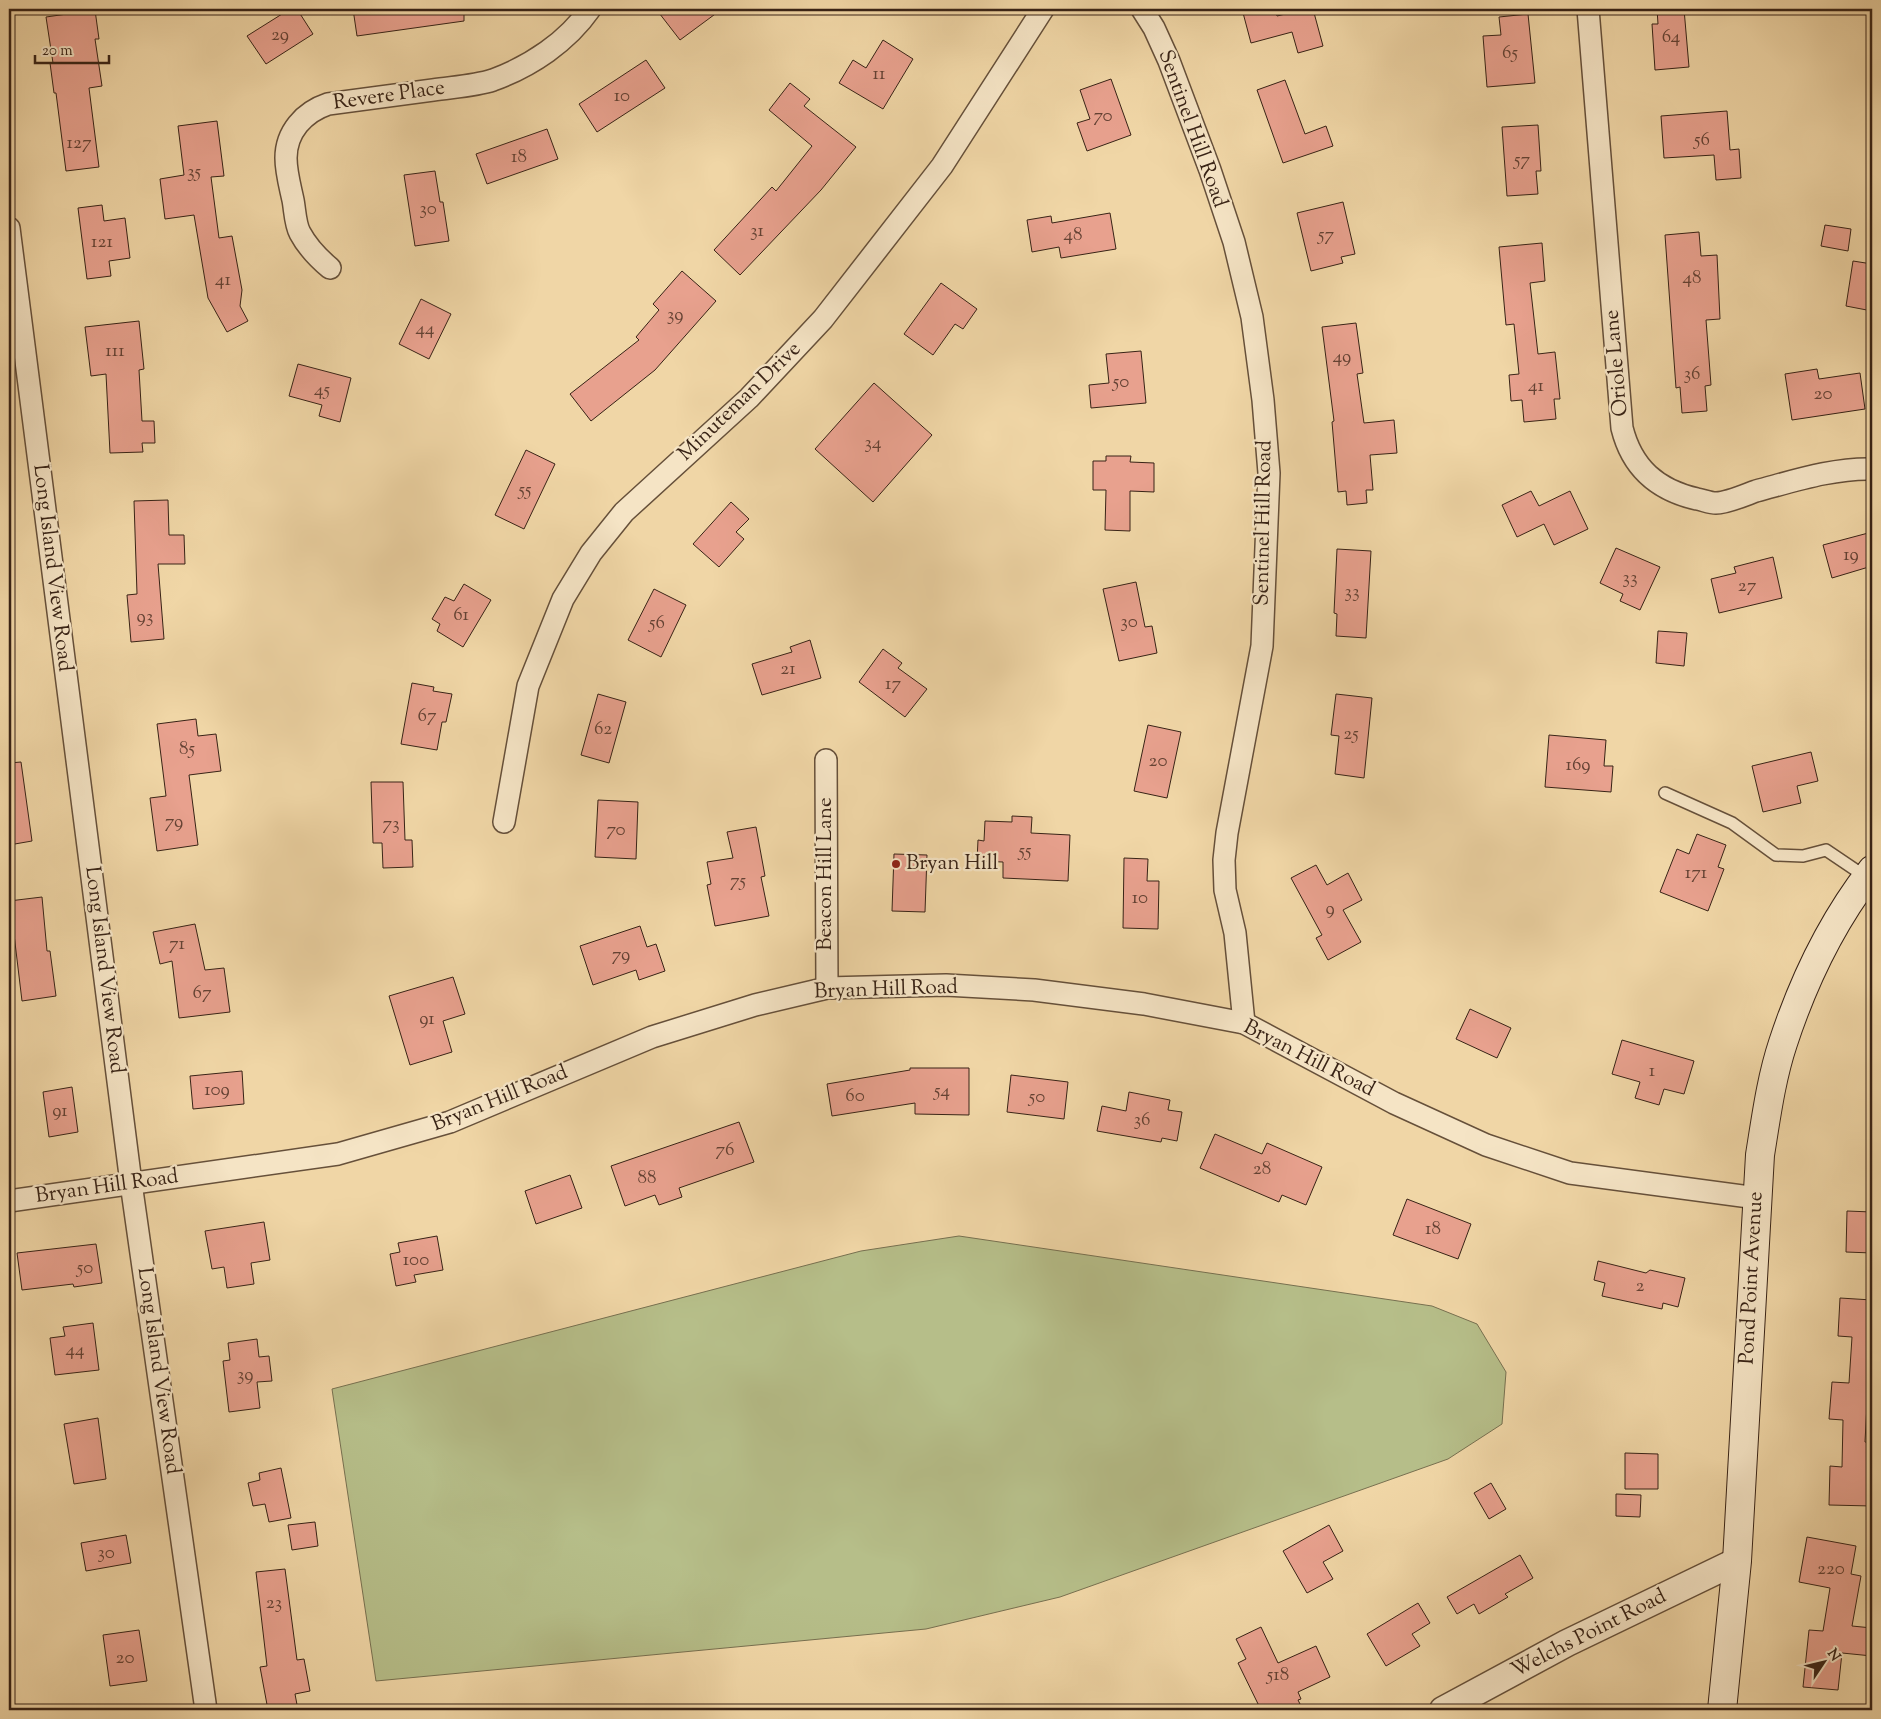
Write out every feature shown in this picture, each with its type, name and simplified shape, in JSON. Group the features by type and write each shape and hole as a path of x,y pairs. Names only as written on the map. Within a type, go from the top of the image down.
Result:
{"main road":[{"name":"Pond Point Avenue","path":"1722,1710 1737,1561 1756,1198 1760,1155 1771,1094 1783,1044 1806,985 1834,927 1869,874"}],"street":[{"name":"Revere Place","path":"330,268 314,254 299,232 287,168 288,145 292,134 304,118 312,111 328,104 453,87 491,80 518,70 543,55 566,37 590,9"},
{"name":"Minuteman Drive","path":"504,822 528,686 563,599 590,553 624,512 749,398 823,319 942,166 1044,9"},
{"name":"Sentinel Hill Road","path":"1142,9 1154,28 1169,61 1210,170 1234,242 1252,317 1263,400 1268,473 1262,646 1227,833 1224,860 1225,890 1236,942 1244,1023"},
{"name":"Oriole Lane","path":"1588,9 1622,428 1625,440 1640,467 1665,489 1677,494 1716,503 1807,476 1872,468"},
{"name":"Long Island View Road","path":"9,228 14,316 131,1183 206,1710"},
{"name":"Beacon Hill Lane","path":"826,760 827,988"},
{"name":"Bryan Hill Road","path":"9,1201 338,1154 450,1122 652,1036 756,1005 827,988 946,985 1034,990 1144,1004 1244,1023 1394,1103 1486,1145 1570,1173 1756,1198"},
{"name":"Welchs Point Road","path":"1443,1710 1567,1643 1737,1561"}],"lane":[{"path":"1665,793 1732,823 1776,855 1803,856 1826,850 1869,874"}],"green space":[{"path":"959,1236 1432,1306 1477,1324 1506,1372 1502,1424 1448,1459 1060,1597 926,1629 376,1681 332,1389 861,1251"}],"building":[{"path":"290,9 297,9 313,34 266,64 247,36"},
{"path":"353,9 464,9 464,21 357,36"},
{"path":"656,9 722,9 680,40"},
{"path":"1242,9 1275,9 1277,16 1313,9 1323,46 1298,53 1292,32 1251,43"},
{"path":"1657,9 1684,9 1689,67 1655,70 1652,24 1658,24"},
{"path":"95,10 99,39 95,39 102,86 89,88 99,167 66,171 56,93 54,93 50,63 53,63 46,17"},
{"path":"1528,14 1535,83 1487,87 1483,36 1501,35 1499,17"},
{"path":"883,40 913,59 883,109 839,83 853,60 866,68"},
{"path":"646,60 665,88 597,132 579,104"},
{"path":"1111,79 1131,135 1087,151 1077,123 1090,119 1080,90"},
{"path":"1285,80 1305,134 1326,126 1333,146 1283,163 1257,90"},
{"path":"790,83 810,99 804,106 856,147 821,190 740,275 714,250 772,187 776,191 812,146 769,110"},
{"path":"1727,111 1730,150 1739,149 1741,178 1716,180 1714,155 1664,158 1661,116"},
{"path":"217,121 224,176 211,177 219,238 232,236 242,290 240,306 248,321 227,332 208,298 194,215 165,219 160,179 184,175 178,126"},
{"path":"1538,125 1541,171 1536,171 1538,194 1507,196 1502,127"},
{"path":"547,129 558,159 487,184 476,154"},
{"path":"435,171 440,202 443,202 449,241 415,246 404,175"},
{"path":"1343,202 1355,254 1341,257 1343,263 1311,271 1297,213"},
{"path":"102,205 104,221 125,218 130,258 109,261 111,276 87,279 78,208"},
{"path":"1110,213 1116,249 1061,258 1059,247 1032,252 1027,220 1051,216 1052,223"},
{"path":"1825,225 1851,229 1848,251 1821,246"},
{"path":"1699,232 1701,256 1717,255 1720,319 1706,320 1711,385 1705,386 1707,411 1682,413 1680,387 1676,388 1665,235"},
{"path":"1542,243 1545,281 1530,283 1538,354 1555,352 1560,399 1554,399 1556,419 1524,422 1522,400 1511,401 1509,375 1519,374 1514,324 1506,325 1499,247"},
{"path":"1853,261 1872,264 1872,311 1846,306"},
{"path":"682,271 716,301 655,370 591,421 570,394 639,340 636,337 659,310 653,304"},
{"path":"941,283 977,309 963,329 955,324 933,355 904,334"},
{"path":"421,299 451,314 429,359 399,344"},
{"path":"139,321 144,369 139,370 142,421 154,421 155,443 142,443 143,452 110,453 106,374 91,376 85,327"},
{"path":"1356,323 1363,373 1357,374 1364,423 1394,420 1397,453 1370,455 1373,490 1366,490 1367,503 1347,505 1346,491 1338,492 1332,422 1334,421 1322,327"},
{"path":"1141,351 1146,403 1091,408 1089,385 1109,383 1106,354"},
{"path":"298,364 351,378 340,422 319,416 322,405 289,396"},
{"path":"1817,369 1819,379 1860,373 1865,409 1792,420 1785,374"},
{"path":"874,383 932,435 873,502 815,449"},
{"path":"526,450 555,464 524,529 495,515"},
{"path":"1106,456 1131,456 1130,462 1154,463 1154,492 1130,491 1130,531 1105,530 1106,490 1093,490 1093,461 1106,461"},
{"path":"1531,491 1539,506 1570,491 1588,529 1554,545 1544,524 1517,537 1502,505"},
{"path":"168,500 169,535 184,535 185,564 158,564 164,639 131,642 127,595 137,594 134,501"},
{"path":"731,502 749,519 736,532 744,539 719,567 693,544"},
{"path":"1872,532 1872,566 1832,578 1823,545"},
{"path":"1616,548 1660,567 1640,610 1620,601 1623,594 1600,583"},
{"path":"1337,549 1371,551 1366,638 1336,636 1337,614 1334,613"},
{"path":"1773,557 1782,598 1719,613 1711,579 1736,573 1734,567"},
{"path":"1136,582 1145,627 1152,626 1157,653 1119,661 1103,589"},
{"path":"464,584 491,600 463,647 437,631 440,624 432,619 445,597 454,601"},
{"path":"654,589 686,605 661,657 628,640"},
{"path":"1658,631 1687,633 1684,666 1656,663"},
{"path":"810,640 821,678 762,695 752,664 792,652 790,647"},
{"path":"883,649 902,663 898,668 927,689 905,717 859,682"},
{"path":"412,683 434,687 433,691 452,694 446,722 442,722 437,750 401,744"},
{"path":"598,694 626,702 609,763 581,755"},
{"path":"1336,694 1372,698 1364,778 1335,774 1339,736 1331,735"},
{"path":"196,719 198,736 216,734 221,771 189,775 198,845 157,851 150,798 166,796 157,724"},
{"path":"1148,725 1181,732 1167,798 1134,791"},
{"path":"1549,735 1606,740 1604,766 1613,766 1611,792 1545,787"},
{"path":"1811,752 1818,781 1797,786 1801,803 1763,812 1752,766"},
{"path":"21,762 32,841 9,845 9,763"},
{"path":"371,782 403,782 405,840 412,840 413,867 383,868 382,843 373,843"},
{"path":"598,800 638,802 636,859 595,857"},
{"path":"1012,816 1032,817 1031,833 1070,835 1068,881 1003,878 1003,862 977,861 978,840 984,841 985,821 1012,822"},
{"path":"756,827 765,876 761,877 769,916 715,926 707,885 711,884 707,862 733,858 727,832"},
{"path":"1697,834 1726,845 1718,867 1724,869 1708,911 1660,892 1677,849 1689,854"},
{"path":"894,854 927,855 925,912 892,911"},
{"path":"1124,858 1148,859 1147,881 1159,881 1158,929 1123,928"},
{"path":"1316,865 1327,885 1348,873 1362,900 1343,910 1361,942 1328,960 1316,938 1322,935 1291,878"},
{"path":"42,897 47,951 50,951 56,996 22,1001 13,926 9,927 9,901"},
{"path":"195,924 205,970 224,968 230,1012 179,1018 172,961 160,964 153,932"},
{"path":"640,926 647,947 656,944 665,971 639,980 636,970 593,985 580,946"},
{"path":"453,977 465,1014 443,1021 452,1052 410,1065 389,996"},
{"path":"1470,1009 1511,1028 1497,1058 1456,1039"},
{"path":"1622,1040 1694,1061 1684,1094 1664,1089 1659,1105 1635,1098 1640,1082 1612,1074"},
{"path":"910,1068 969,1068 969,1115 915,1114 915,1103 832,1116 827,1084 910,1070"},
{"path":"242,1071 244,1104 193,1109 190,1076"},
{"path":"1011,1075 1068,1082 1064,1119 1007,1112"},
{"path":"72,1087 78,1132 49,1137 43,1092"},
{"path":"1129,1092 1170,1100 1168,1110 1182,1112 1177,1141 1162,1138 1161,1142 1097,1131 1102,1106 1126,1111"},
{"path":"739,1122 754,1162 679,1188 682,1197 659,1205 655,1195 625,1206 611,1166"},
{"path":"1215,1134 1262,1154 1267,1143 1322,1167 1306,1205 1282,1195 1279,1202 1200,1168"},
{"path":"570,1175 582,1208 536,1224 525,1191"},
{"path":"1407,1199 1471,1224 1458,1259 1393,1235"},
{"path":"1847,1211 1872,1212 1872,1253 1846,1252"},
{"path":"264,1222 270,1260 251,1263 254,1284 227,1288 224,1267 212,1269 205,1231"},
{"path":"437,1236 443,1270 414,1275 416,1282 396,1286 390,1254 400,1252 398,1243"},
{"path":"96,1244 102,1283 74,1287 73,1284 22,1290 17,1253"},
{"path":"1598,1261 1646,1273 1650,1270 1685,1278 1678,1307 1663,1303 1662,1309 1602,1296 1605,1283 1594,1280"},
{"path":"1840,1298 1872,1300 1872,1386 1868,1385 1865,1442 1872,1443 1872,1506 1829,1505 1830,1466 1842,1467 1843,1420 1829,1419 1832,1382 1849,1383 1852,1337 1838,1336"},
{"path":"93,1323 99,1370 55,1375 50,1338 65,1336 63,1327"},
{"path":"257,1339 259,1357 269,1356 272,1381 257,1382 260,1408 229,1412 223,1361 230,1360 228,1343"},
{"path":"98,1418 106,1479 74,1484 64,1424"},
{"path":"1625,1453 1658,1454 1658,1489 1625,1489"},
{"path":"281,1468 291,1518 269,1522 265,1504 253,1506 248,1483 260,1480 259,1473"},
{"path":"1491,1483 1506,1509 1489,1519 1474,1493"},
{"path":"1616,1494 1641,1495 1640,1517 1616,1516"},
{"path":"315,1522 318,1546 292,1550 288,1525"},
{"path":"1329,1525 1343,1551 1323,1562 1333,1579 1307,1593 1283,1551"},
{"path":"126,1535 131,1563 86,1571 81,1543"},
{"path":"1807,1537 1856,1546 1851,1574 1861,1576 1852,1626 1872,1628 1872,1656 1842,1653 1838,1690 1803,1687 1809,1630 1823,1631 1830,1588 1799,1582"},
{"path":"1520,1555 1533,1578 1505,1594 1508,1597 1479,1614 1474,1604 1457,1614 1447,1597"},
{"path":"285,1569 297,1660 304,1659 310,1691 295,1694 298,1710 268,1710 260,1667 267,1666 256,1572"},
{"path":"1418,1603 1430,1623 1412,1634 1420,1646 1386,1666 1367,1634"},
{"path":"1261,1627 1278,1663 1316,1646 1330,1677 1298,1692 1301,1699 1298,1700 1303,1710 1261,1710 1238,1663 1246,1659 1236,1639"},
{"path":"139,1630 147,1681 110,1686 103,1635"}],"place":[{"name":"Bryan Hill","path":"896,864"}]}
